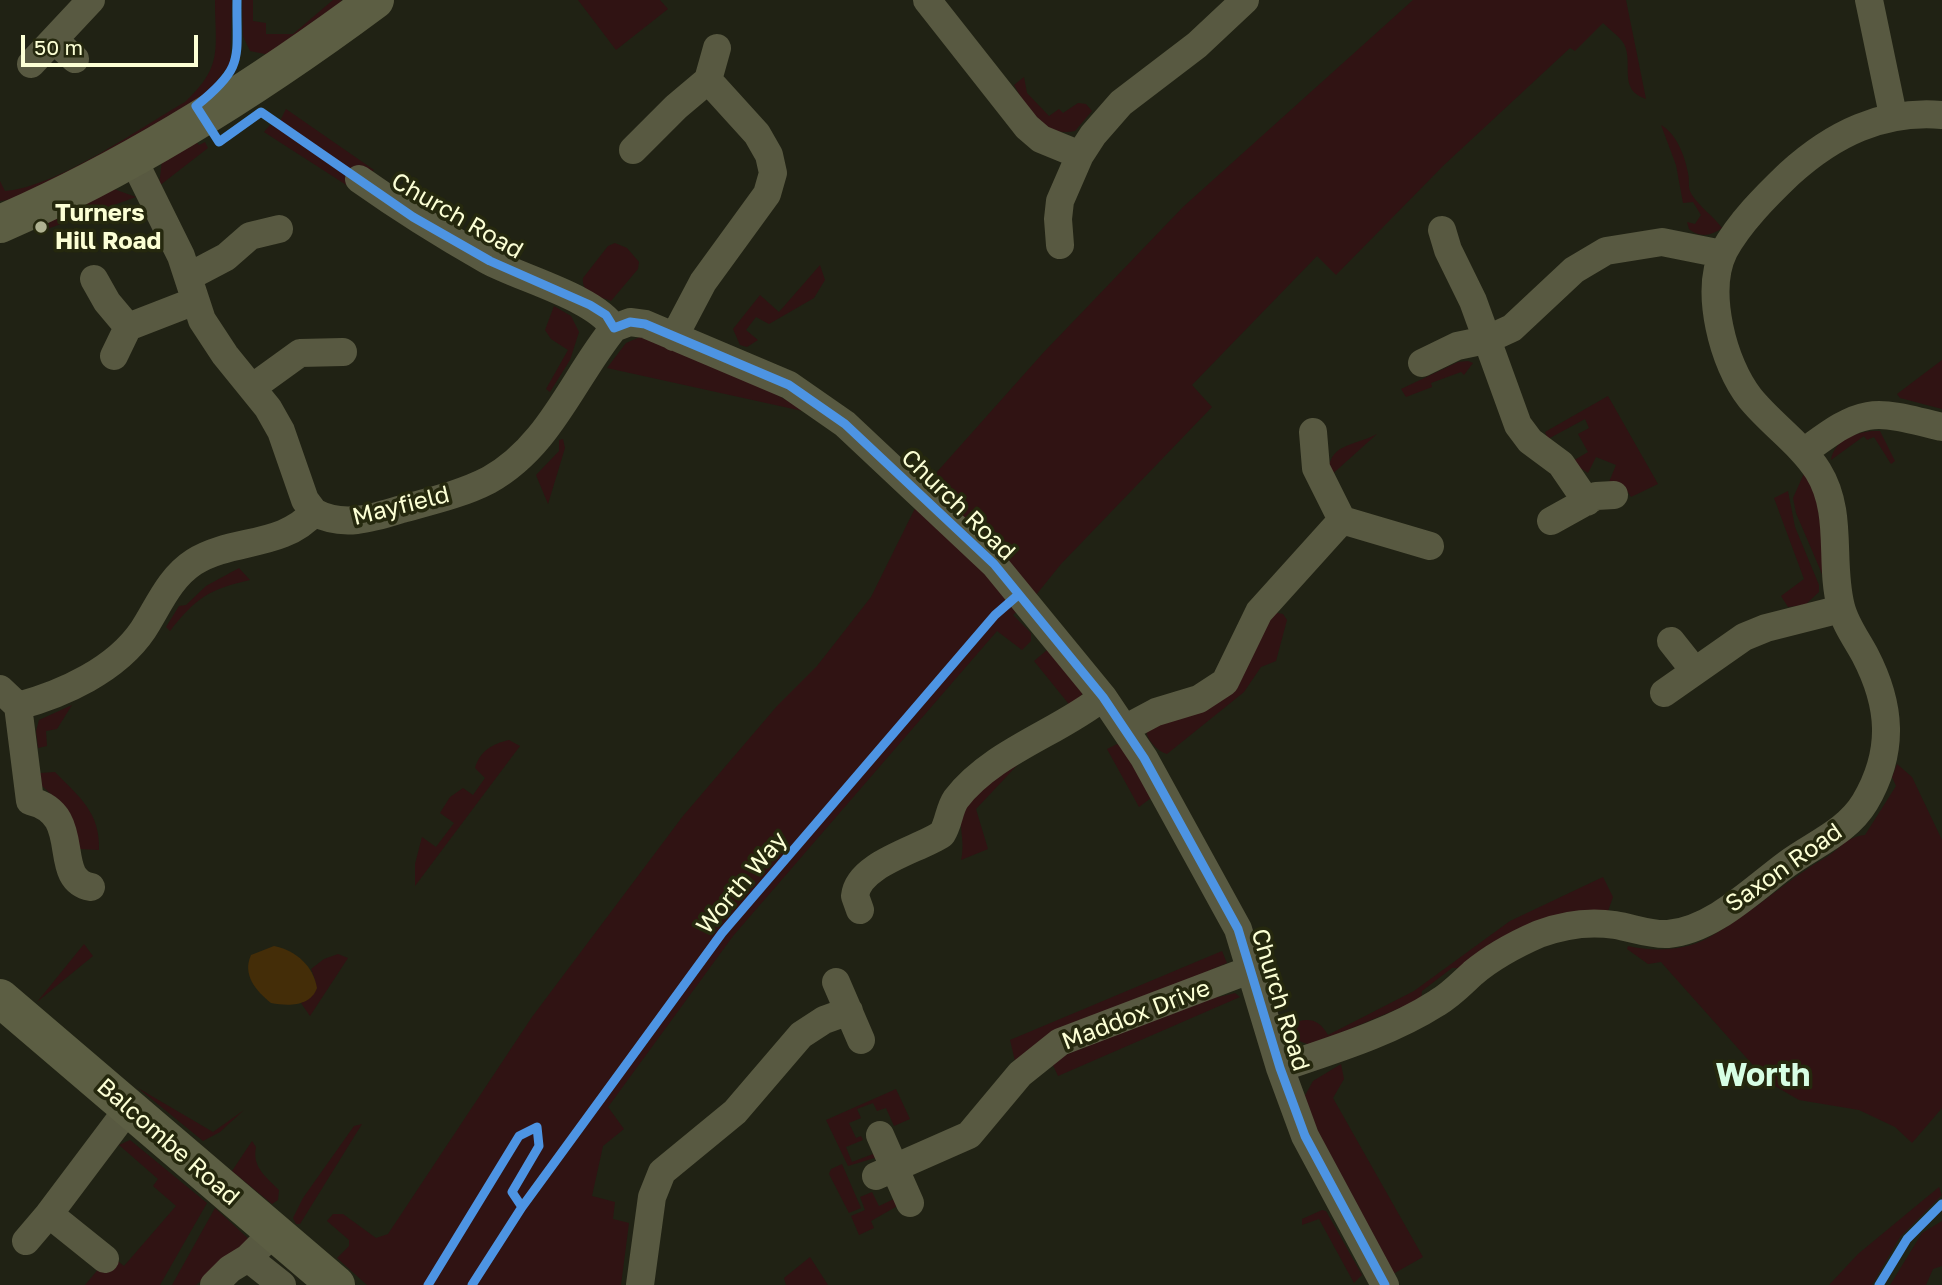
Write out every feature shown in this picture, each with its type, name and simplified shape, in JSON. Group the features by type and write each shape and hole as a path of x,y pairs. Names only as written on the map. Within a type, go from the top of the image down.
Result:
{"main road":[{"path":"0,224 68,195 133,159 324,38 375,0"},
{"name":"Balcombe Road","path":"0,998 336,1285"}],"street":[{"path":"31,64 90,0"},
{"path":"928,0 1027,127 1041,139 1080,155"},
{"path":"1060,245 1058,210 1080,155 1093,135 1121,103 1197,45 1245,0"},
{"path":"1869,0 1893,115"},
{"path":"54,40 75,59"},
{"path":"633,150 708,80 717,47"},
{"path":"674,337 703,282 767,194 773,173 769,155 757,134 708,80"},
{"path":"1422,363 1457,346 1486,340 1512,328 1574,270 1606,251 1629,245 1662,242 1722,254 1771,192 1806,159 1857,127 1893,115 1942,115"},
{"path":"133,159 153,194 212,337 253,387 281,431 305,500 314,512"},
{"name":"Church Road","path":"359,179 413,217 490,261 590,305 606,315 614,328 629,323 645,324 755,370 814,401 845,424 993,564 1126,728 1220,892 1252,969 1280,1068 1305,1136 1385,1285"},
{"path":"114,356 128,327 191,289 250,236 279,229"},
{"path":"1442,230 1448,250 1473,301 1508,404 1523,435 1561,464 1587,502"},
{"name":"Saxon Road","path":"1280,1068 1341,1048 1436,1004 1490,960 1545,932 1580,923 1613,925 1663,934 1691,928 1720,913 1851,820 1874,785 1887,722 1879,683 1841,609 1833,509 1828,489 1804,452 1761,410 1736,377 1722,341 1718,314 1717,284 1722,254"},
{"path":"94,279 107,302 128,327"},
{"name":"Mayfield","path":"91,887 83,886 72,876 65,834 54,813 47,806 30,802 9,697 44,699 120,655 142,631 179,574 196,561 219,550 287,533 304,523 314,512 326,518 356,521 455,494 489,480 533,445 614,328"},
{"path":"253,387 300,353 343,352"},
{"path":"1804,452 1835,428 1861,416 1900,416 1942,427"},
{"path":"1312,432 1315,468 1342,520 1430,545"},
{"path":"1551,522 1604,494 1614,495"},
{"path":"1126,728 1156,712 1199,699 1225,682 1259,612 1342,520"},
{"path":"1664,693 1735,642 1766,628 1841,609"},
{"path":"1671,641 1694,670"},
{"path":"860,909 855,896 862,878 884,863 943,834 954,802 973,783 1014,752 1076,719 1103,697"},
{"name":"Maddox Drive","path":"886,1172 969,1135 1020,1074 1060,1042 1252,969"},
{"path":"836,982 861,1040"},
{"path":"640,1285 655,1183 671,1163 721,1124 751,1096 801,1035 824,1020 849,1011"},
{"path":"26,1241 128,1109"},
{"path":"880,1135 886,1172 910,1203"},
{"path":"49,1214 105,1259"},
{"path":"214,1285 229,1269 248,1258 275,1232"},
{"path":"248,1258 282,1285"}],"shaded area":[{"path":"215,0 232,0 230,64 205,96 26,197 0,201 0,181 5,191 48,179 97,155 185,102 212,67 216,44"},
{"path":"242,0 253,0 253,21 266,23 266,34 293,34 333,0 341,0 344,4 270,55 250,51 243,36"},
{"path":"578,0 660,0 668,9 616,50"},
{"path":"1413,0 1626,0 1646,99 1637,95 1629,83 1624,44 1603,23 1575,51 1570,48 1444,165 1336,275 1317,256 1192,385 1212,407 1061,564 1036,595 1013,615 1031,633 1031,641 1022,650 997,631 733,936 608,1107 624,1129 603,1146 592,1196 615,1202 613,1219 629,1223 621,1285 367,1285 337,1258 349,1246 349,1240 327,1221 333,1214 343,1214 376,1238 388,1234 532,1017 683,816 777,706 817,666 871,597 928,482 1043,353 1183,207"},
{"path":"1024,77 1027,93 1049,116 1059,109 1063,113 1078,103 1086,104 1092,111 1075,131 1064,132 1046,126 1031,112 1014,85"},
{"path":"286,109 374,170 351,188 264,132 270,125 277,127"},
{"path":"1661,125 1671,133 1682,152 1689,176 1690,192 1722,228 1718,231 1701,235 1689,229 1687,222 1695,224 1701,215 1693,202 1683,203 1676,165"},
{"path":"192,137 199,145 205,142 208,148 159,186 162,160"},
{"path":"111,188 136,197 47,229 42,219"},
{"path":"615,243 627,248 639,262 638,269 611,301 588,291 583,278 608,246"},
{"path":"820,265 825,280 814,298 769,324 756,317 746,330 758,340 747,347 740,345 733,329 760,295 779,312"},
{"path":"554,306 571,316 579,332 570,360 550,392 546,389 568,350 551,339 545,330"},
{"path":"640,337 763,387 807,412 607,368 626,343"},
{"path":"1942,360 1942,409 1900,398 1897,394"},
{"path":"1458,362 1473,363 1464,375 1461,372 1431,383 1432,387 1406,397 1401,389"},
{"path":"1608,396 1658,484 1631,497 1626,489 1609,482 1616,465 1596,457 1588,473 1571,462 1588,452 1578,434 1589,428 1585,419 1548,439 1545,432"},
{"path":"1880,431 1895,461 1891,464 1874,437 1867,440 1864,436 1831,460 1836,448 1845,439"},
{"path":"1377,434 1328,478 1329,466 1337,452"},
{"path":"563,439 565,448 548,504 536,475 559,451 559,440"},
{"path":"1806,469 1820,505 1825,581 1796,513 1793,498"},
{"path":"1788,491 1795,527 1819,585 1819,592 1805,605 1788,607 1781,596 1804,579 1774,498"},
{"path":"239,568 250,580 204,596 170,631 166,627 179,606 186,605 206,586"},
{"path":"1273,612 1283,614 1287,620 1276,661 1261,667 1244,692 1167,754 1156,747 1150,741 1146,729 1180,712"},
{"path":"1047,650 1083,693 1072,708 1034,661"},
{"path":"72,705 57,729 46,731 47,746 38,748 36,731 39,720"},
{"path":"509,740 520,746 415,886 415,864 422,837 436,847 454,823 440,813 450,797 463,788 473,795 485,778 475,768 480,757 492,746"},
{"path":"1117,744 1122,747 1151,798 1139,807 1107,749"},
{"path":"1025,757 976,809 988,849 961,860 961,816 969,799"},
{"path":"1897,764 1912,777 1942,840 1942,1108 1912,1143 1895,1127 1859,1110 1799,1100 1768,1082 1661,962 1648,964 1627,949 1628,946 1658,950 1679,948 1708,938 1739,919 1848,840 1865,835 1896,786 1892,777"},
{"path":"55,772 87,806 96,825 99,850 78,849 60,802 42,786 40,773"},
{"path":"1603,877 1613,897 1608,911 1465,968 1452,968 1422,991 1421,999 1312,1045 1297,1039 1290,1030 1288,1025 1311,1020 1320,1025 1328,1035 1414,991 1510,921"},
{"path":"84,944 93,956 37,1002"},
{"path":"274,946 297,956 312,973 317,988 304,1002 291,1005 271,1003 252,982 248,969 251,955"},
{"path":"1222,951 1227,963 1208,971 1205,979 1015,1061 1010,1040"},
{"path":"338,954 348,958 310,1016 301,1003 314,993 315,980 311,969 324,959"},
{"path":"1235,993 1240,997 1058,1076 1051,1061 1212,994 1219,997"},
{"path":"1341,1064 1344,1079 1333,1098 1423,1257 1393,1274 1332,1170 1303,1099 1313,1081"},
{"path":"138,1088 213,1132 244,1110 220,1132 203,1141"},
{"path":"896,1089 910,1119 894,1126 886,1108 877,1111 873,1103 857,1109 861,1118 849,1123 856,1138 861,1136 863,1140 846,1147 852,1162 873,1154 878,1157 848,1166 826,1120"},
{"path":"362,1124 300,1224 296,1224 293,1218 303,1198 354,1126"},
{"path":"130,1140 207,1203 160,1285 85,1285 110,1255 124,1266 176,1206 153,1186 158,1179 119,1145"},
{"path":"252,1141 256,1147 258,1166 279,1190 278,1200 272,1204 232,1171"},
{"path":"842,1164 861,1208 849,1213 829,1174 831,1169"},
{"path":"1939,1187 1942,1195 1900,1237 1872,1285 1829,1285 1858,1254"},
{"path":"872,1192 879,1206 896,1198 899,1205 871,1221 874,1228 859,1235 851,1216 865,1210 860,1197"},
{"path":"215,1208 252,1242 196,1285 172,1285"},
{"path":"1322,1210 1326,1211 1362,1275 1354,1283 1319,1219 1302,1225 1302,1219"},
{"path":"1942,1221 1942,1266 1933,1269 1926,1285 1890,1285 1922,1233"},
{"path":"810,1257 828,1285 786,1285 784,1278"}],"cycle path":[{"path":"237,0 235,60 223,81 196,106 219,142 261,112 413,217 490,261 590,305 606,315 614,328 630,322 645,324 789,385 845,424 994,564 1103,697 1144,758 1238,929 1280,1068 1305,1136 1385,1285"},
{"name":"Worth Way","path":"472,1285 522,1207 722,933 995,615 1018,595"},
{"path":"428,1285 519,1136 537,1127 539,1146 512,1192 522,1207"},
{"path":"1879,1285 1907,1239 1942,1204"}],"place":[{"name":"Turners Hill Road","path":"41,227"}],"district":[{"name":"Worth","path":"1763,1076"}]}
